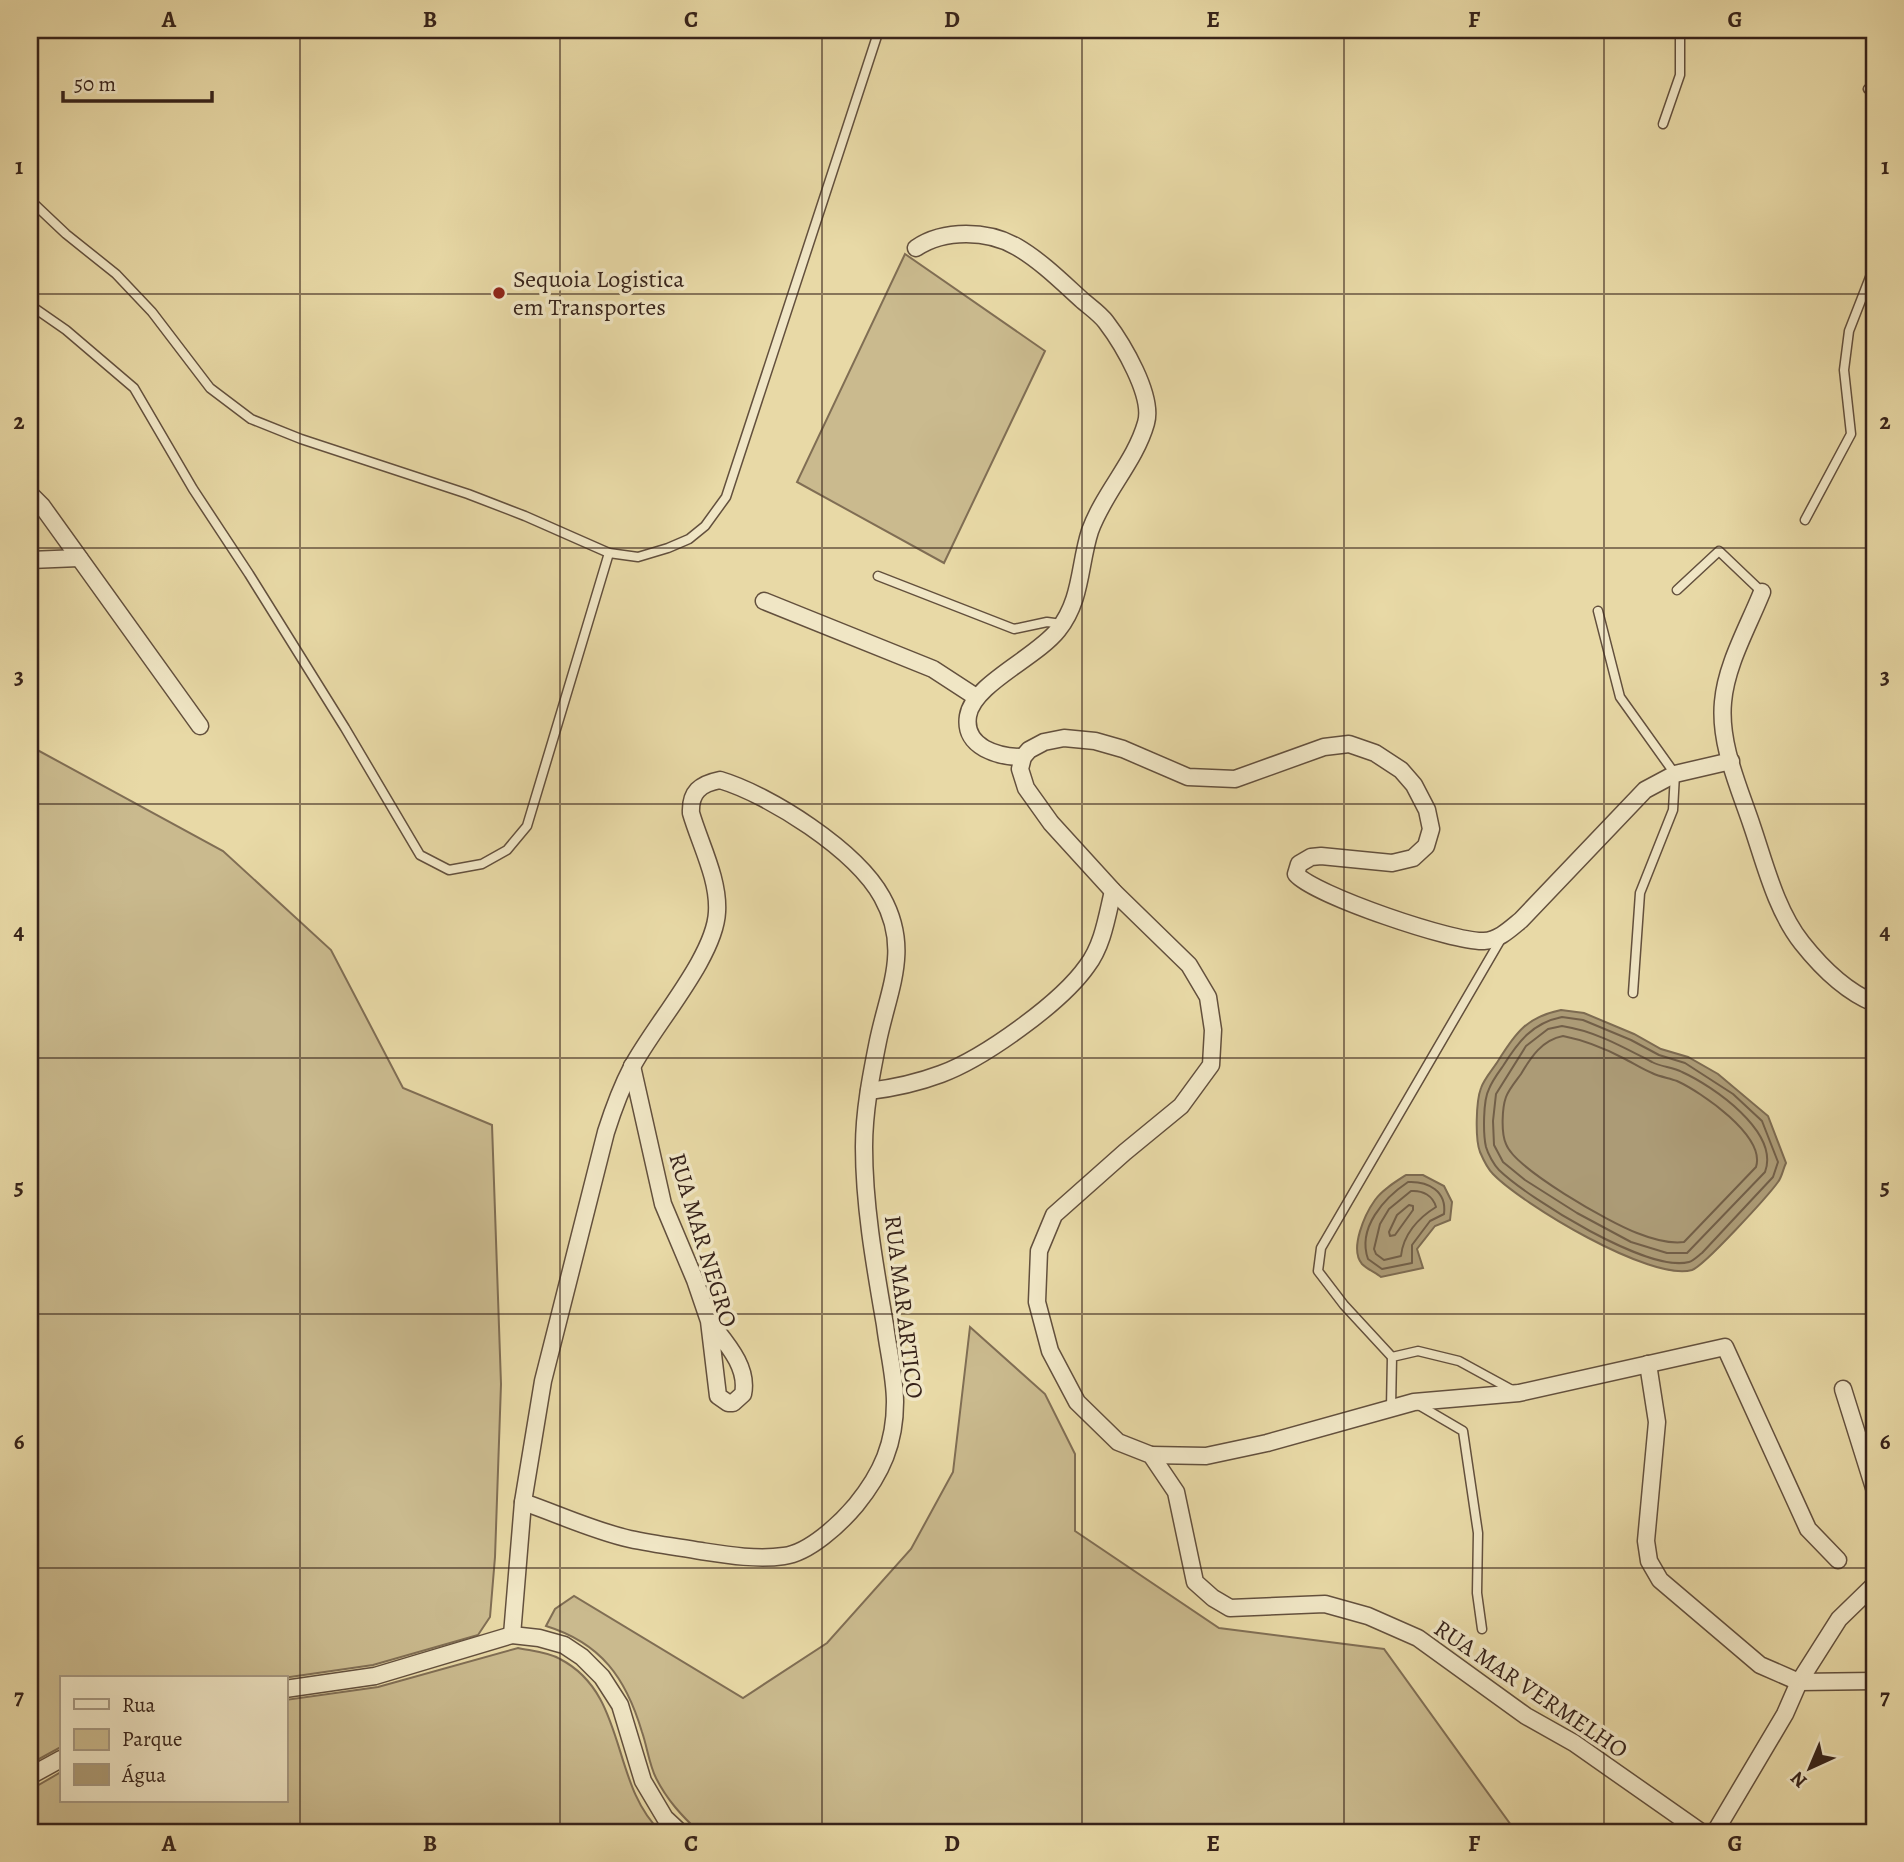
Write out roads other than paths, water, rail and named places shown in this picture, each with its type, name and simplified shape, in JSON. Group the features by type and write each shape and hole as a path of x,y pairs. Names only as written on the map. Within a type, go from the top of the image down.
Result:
{"street":[{"path":"916,248 945,235 978,235 1016,246 1062,282 1105,321 1132,362 1145,396 1148,420 1090,531 1074,605 1041,648 981,691 967,718 970,734 980,746 993,754 1023,757"},
{"path":"30,494 42,506 200,726"},
{"path":"30,559 79,558"},
{"path":"1762,592 1727,677 1723,703 1724,731 1731,761 1769,874 1784,913 1795,932 1831,975 1860,997 1874,1003"},
{"path":"764,601 933,669 976,697"},
{"path":"1731,761 1675,774 1645,790 1521,920 1503,935 1486,941 1467,940 1425,930 1316,888 1296,874 1299,864 1311,857 1354,858 1392,863 1413,858 1426,846 1431,829 1427,810 1414,785 1401,770 1375,753 1349,744 1324,747 1235,779 1211,779 1188,777 1123,749 1095,741 1064,738 1044,741 1029,750 1023,757 1020,769 1026,788 1051,824 1113,891 1189,965 1208,997 1213,1030 1211,1065 1181,1106 1116,1159 1054,1215 1039,1251 1037,1302 1050,1351 1077,1402 1118,1442 1151,1455 1206,1456 1266,1443 1414,1402 1519,1393 1725,1347 1808,1529 1838,1560"},
{"name":"RUA MAR ARTICO","path":"523,1502 627,1539 729,1556 786,1556 820,1539 845,1519 866,1493 887,1457 893,1430 895,1399 870,1228 864,1166 864,1125 878,1038 894,982 897,958 895,928 882,896 859,865 830,842 738,786 720,780 707,783 694,792 690,802 691,813 714,885 717,911 714,931 704,954 632,1066"},
{"path":"869,1091 903,1087 944,1073 1003,1039 1057,997 1087,966 1103,935 1113,891"},
{"path":"512,1635 523,1502 544,1381 606,1132 632,1066"},
{"name":"RUA MAR NEGRO","path":"632,1066 663,1204 709,1321 718,1395 728,1403 739,1400 745,1388 743,1375 737,1360 709,1321"},
{"path":"1648,1364 1657,1422 1646,1541 1653,1570 1668,1589 1760,1665 1799,1682 1874,1681"},
{"path":"1843,1389 1874,1488"},
{"name":"RUA MAR VERMELHO","path":"1151,1455 1175,1492 1195,1582 1230,1608 1325,1604 1368,1616 1418,1638 1526,1716 1574,1743 1701,1832"},
{"path":"1715,1832 1785,1714 1799,1682 1839,1619 1874,1585"},
{"path":"287,1689 375,1676 512,1635 539,1638 564,1645 602,1676 620,1705 643,1781 665,1818 680,1832"},
{"path":"30,1776 60,1760"}],"lane":[{"path":"30,200 66,234 116,274 152,312 210,388 251,419 301,439 468,494 609,553 638,557 678,544 705,526 726,497 879,30"},
{"path":"1663,124 1680,75 1680,30"},
{"path":"1805,520 1851,434 1844,370 1847,344 1849,331 1874,271"},
{"path":"30,305 66,330 134,388 193,489 324,695 419,855 449,870 482,864 507,850 527,826 609,553"},
{"path":"1677,590 1719,551 1762,592"},
{"path":"878,576 1014,629 1047,622 1062,624"},
{"path":"1598,611 1620,697 1675,774 1673,810 1640,893 1633,993"},
{"path":"1391,1409 1392,1357 1344,1305 1318,1271 1321,1248 1503,935"},
{"path":"1392,1357 1418,1352 1458,1361 1519,1393"},
{"path":"1414,1402 1463,1431 1478,1533 1477,1593 1482,1629"}],"water":[{"path":"1561,1010 1584,1013 1634,1034 1661,1049 1688,1057 1718,1074 1768,1116 1786,1163 1781,1178 1736,1230 1692,1270 1673,1271 1648,1264 1588,1238 1508,1187 1493,1174 1484,1161 1478,1146 1477,1129 1482,1085 1524,1027 1539,1017"},
{"path":"1406,1175 1423,1175 1444,1186 1452,1202 1450,1220 1435,1226 1417,1249 1423,1268 1381,1277 1364,1266 1358,1258 1360,1232 1378,1196"}],"place":[{"name":"Sequoia Logistica em Transportes","path":"499,293"}]}
